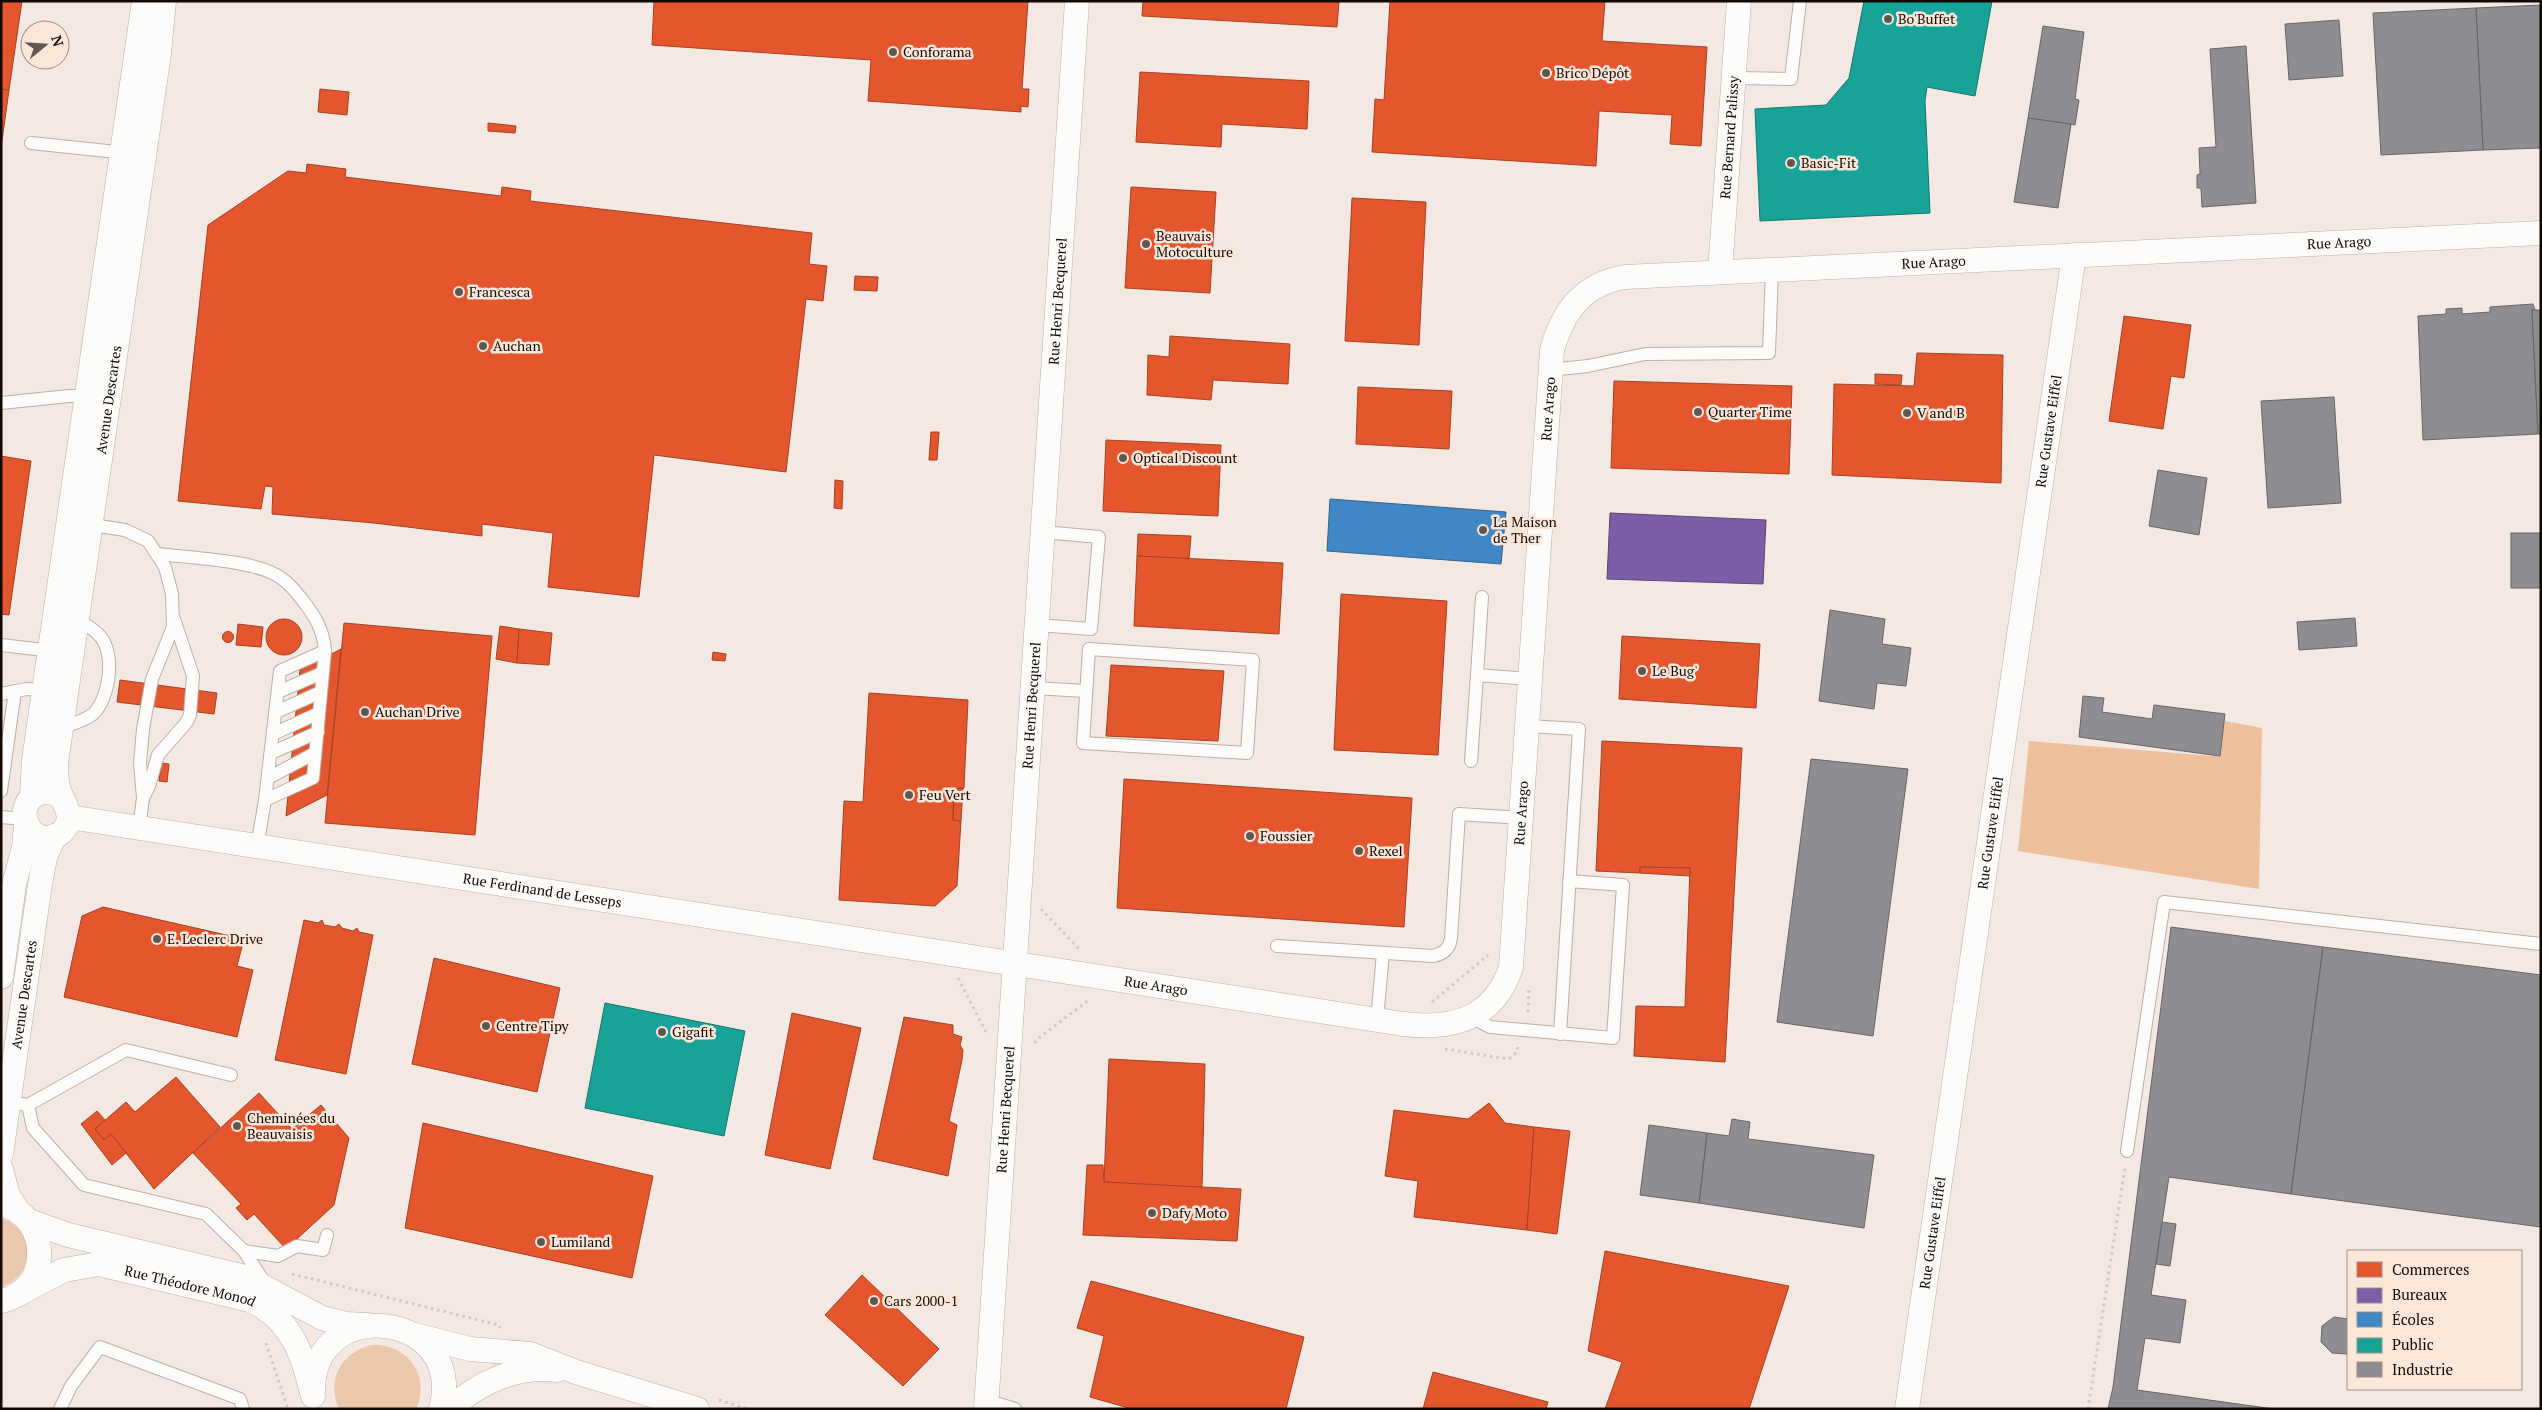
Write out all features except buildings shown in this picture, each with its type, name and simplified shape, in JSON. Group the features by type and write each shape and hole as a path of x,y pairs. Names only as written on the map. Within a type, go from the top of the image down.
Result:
{"street":[{"name":"Avenue Descartes","path":"133,153 144,1"},
{"name":"Avenue Descartes","path":"1,977 14,885 24,848 17,820 32,797 34,760 55,691 133,153 164,1"},
{"name":"Rue Henri Becquerel","path":"986,1404 1077,1"},
{"name":"Rue Bernard Palissy","path":"1720,272 1739,1"},
{"name":"Rue Arago","path":"1015,964 1377,1020 1439,1027 1471,1017 1492,1002 1506,981 1511,968 1552,350 1564,316 1573,303 1587,291 1612,279 1720,272 2541,233"},
{"name":"Rue Gustave Eiffel","path":"1907,1409 2074,255"},
{"name":"Avenue Descartes","path":"61,652 77,620 80,524"},
{"name":"Avenue Descartes","path":"1,1154 12,1103 45,858 54,836 65,828 65,808 56,772 61,728 55,691"},
{"path":"32,797 49,792 65,808"},
{"name":"Rue Ferdinand de Lesseps","path":"65,808 139,829 1015,964"},
{"path":"17,820 37,836 54,836"},
{"path":"1,1169 8,1196 16,1212 39,1240 40,1260 32,1280 9,1297"},
{"name":"Rue Théodore Monod","path":"16,1212 68,1235 245,1278 322,1318 346,1324 392,1325 415,1335"},
{"name":"Rue Théodore Monod","path":"9,1297 71,1267 99,1264 250,1300 272,1312 287,1328 306,1369 315,1403"},
{"path":"315,1403 316,1370 324,1354 342,1335 367,1325"},
{"path":"415,1335 470,1349 530,1354 576,1372 697,1409"},
{"path":"415,1335 433,1354 440,1369 444,1386 441,1409"},
{"path":"450,1409 477,1388 511,1373 537,1369 576,1372"}],"lane":[{"path":"1734,78 1791,78 1800,1"},
{"path":"31,143 133,153"},
{"path":"1550,370 1588,366 1645,354 1769,353 1772,270"},
{"path":"1,403 98,397"},
{"path":"80,524 124,530 142,536 158,554 170,581 174,619 193,676 190,714 186,723 158,755 149,786 143,798"},
{"path":"1037,625 1091,629 1099,536 1043,532"},
{"path":"158,554 267,570 282,578 297,593 314,616 322,633 325,651 313,778 265,800"},
{"path":"1471,760 1482,597"},
{"path":"139,829 143,798 140,763 150,687 174,619"},
{"path":"61,728 83,720 97,709 106,682 109,663 107,647 99,635 77,620"},
{"path":"1,645 61,652"},
{"path":"1089,650 1253,660 1247,754 1083,743 1086,691 1089,650"},
{"path":"257,847 268,778 280,671 325,651"},
{"path":"278,692 322,673"},
{"path":"1477,675 1530,679"},
{"path":"1033,688 1086,691"},
{"path":"1,694 26,689 55,691"},
{"path":"1,791 15,691"},
{"path":"276,712 321,692"},
{"path":"273,734 319,712"},
{"path":"1528,726 1579,729 1560,1034"},
{"path":"271,754 318,732"},
{"path":"268,778 316,753"},
{"path":"1278,946 1433,956 1448,949 1451,938 1459,814 1522,818"},
{"path":"1471,1017 1490,1027 1613,1038 1622,885 1570,881"},
{"path":"2127,1151 2164,902 2541,944"},
{"path":"1377,1020 1383,953"},
{"path":"231,1075 126,1050 12,1103 84,1185 206,1214 244,1251 269,1289"},
{"path":"244,1251 278,1256 297,1246 323,1250 327,1235"},
{"path":"60,1409 71,1386 100,1347 240,1398 244,1409"},
{"path":"986,1404 1015,1409"}],"path":[{"path":"1426,1006 1495,950"},
{"path":"1035,1048 1036,1040 1098,994"},
{"path":"2088,1409 2127,1151"},
{"path":"264,1337 288,1409"}],"shaded area":[{"path":"2225,721 2262,728 2259,889 2018,851 2029,741 2212,756"},
{"path":"1,1218 21,1232 26,1242 27,1252 26,1263 21,1273 1,1287"},
{"path":"372,1345 385,1346 396,1350 413,1364 418,1374 420,1385 420,1397 416,1409 339,1409 334,1388 339,1369 352,1354"}],"place":[{"name":"Bo'Buffet","path":"1888,19"},
{"name":"Conforama","path":"893,52"},
{"name":"Brico Dépôt","path":"1546,73"},
{"name":"Basic-Fit","path":"1791,163"},
{"name":"Beauvais Motoculture","path":"1146,244"},
{"name":"Francesca","path":"459,292"},
{"name":"Auchan","path":"483,346"},
{"name":"Quarter Time","path":"1698,412"},
{"name":"V and B","path":"1907,413"},
{"name":"Optical Discount","path":"1123,458"},
{"name":"La Maison de Ther","path":"1483,530"},
{"name":"Le Bug'","path":"1642,671"},
{"name":"Auchan Drive","path":"365,712"},
{"name":"Feu Vert","path":"909,795"},
{"name":"Foussier","path":"1250,836"},
{"name":"Rexel","path":"1359,851"},
{"name":"E. Leclerc Drive","path":"157,939"},
{"name":"Centre Tipy","path":"486,1026"},
{"name":"Gigafit","path":"662,1032"},
{"name":"Cheminées du Beauvaisis","path":"237,1126"},
{"name":"Dafy Moto","path":"1152,1213"},
{"name":"Lumiland","path":"541,1242"},
{"name":"Cars 2000-1","path":"874,1301"}]}
